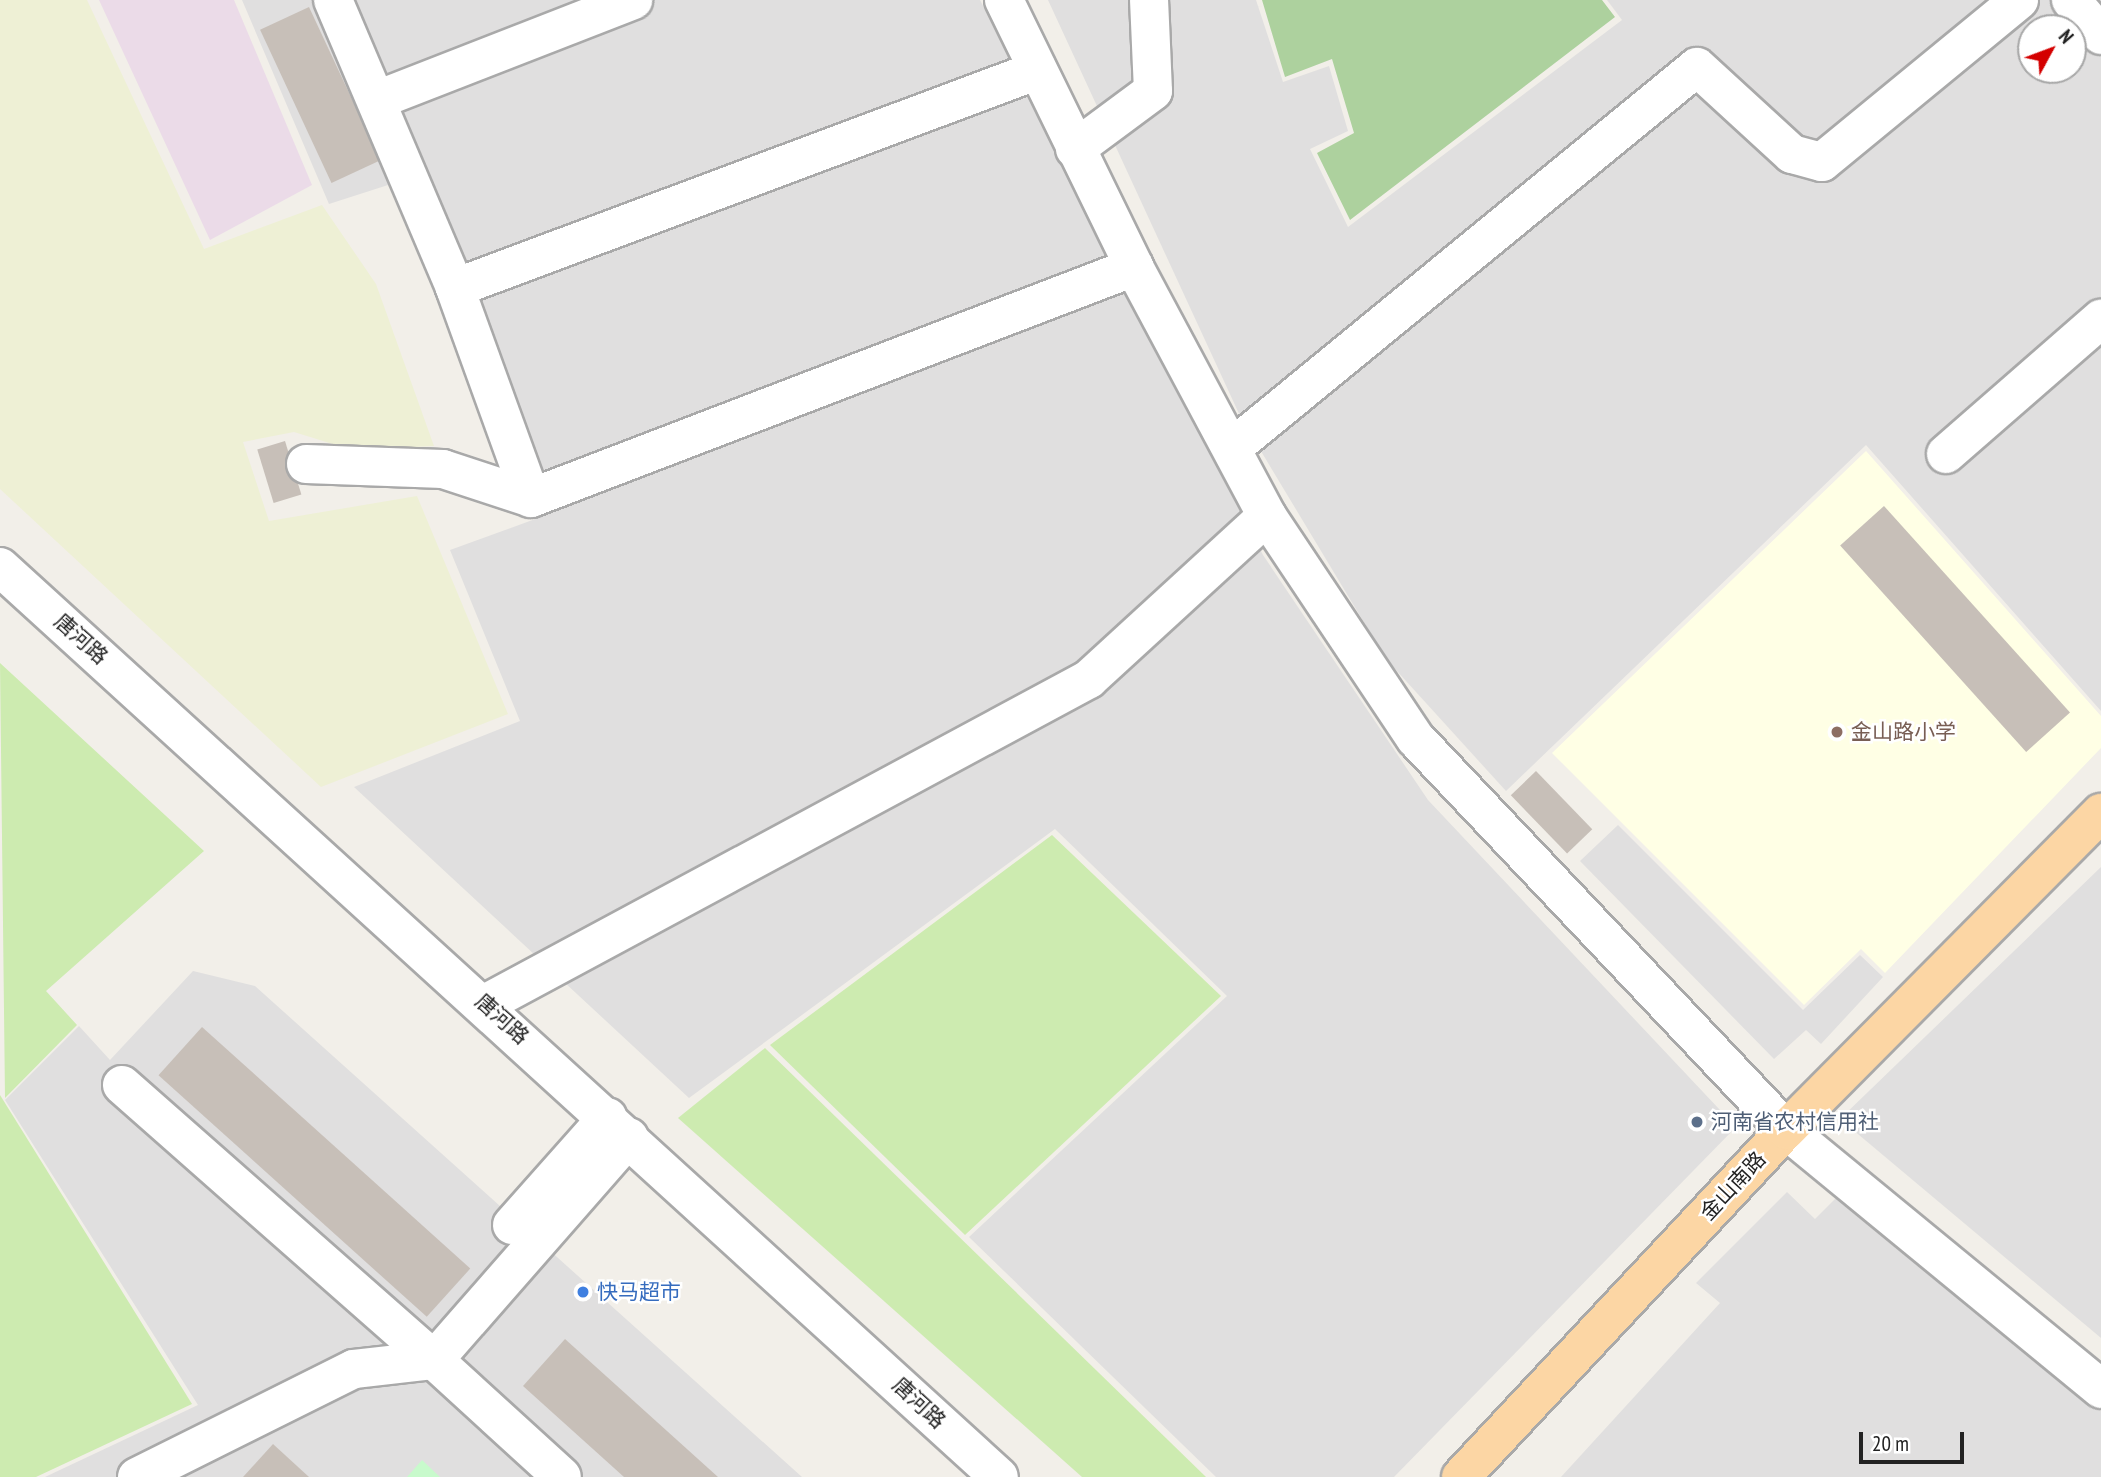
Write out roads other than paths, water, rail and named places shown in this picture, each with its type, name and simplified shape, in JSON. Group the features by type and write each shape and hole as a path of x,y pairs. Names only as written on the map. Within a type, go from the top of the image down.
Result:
{"main road":[{"name":"金山南路","path":"1461,1477 1786,1130 2101,813"}],"street":[{"path":"333,0 455,288 531,498"},
{"path":"377,100 633,0"},
{"path":"1004,0 1134,267 1267,516 1416,739 1786,1130 2101,1389"},
{"path":"1075,149 1153,91 1149,0"},
{"path":"1232,448 1697,67 1792,153 1822,162 2019,0"},
{"path":"2071,0 2101,35"},
{"path":"455,288 1038,70"},
{"path":"306,464 443,469 531,498 1134,267"},
{"path":"1946,454 2101,319"},
{"path":"485,1004 1089,679 1267,516"},
{"name":"唐河路","path":"0,567 485,1004 999,1477"},
{"path":"122,1085 435,1360 562,1477"},
{"path":"512,1225 618,1127"},
{"path":"142,1476 354,1369 435,1360 618,1127"}],"place":[{"name":"金山路小学","path":"1837,732"},
{"name":"河南省农村信用社","path":"1697,1122"},
{"name":"快马超市","path":"583,1292"}]}
